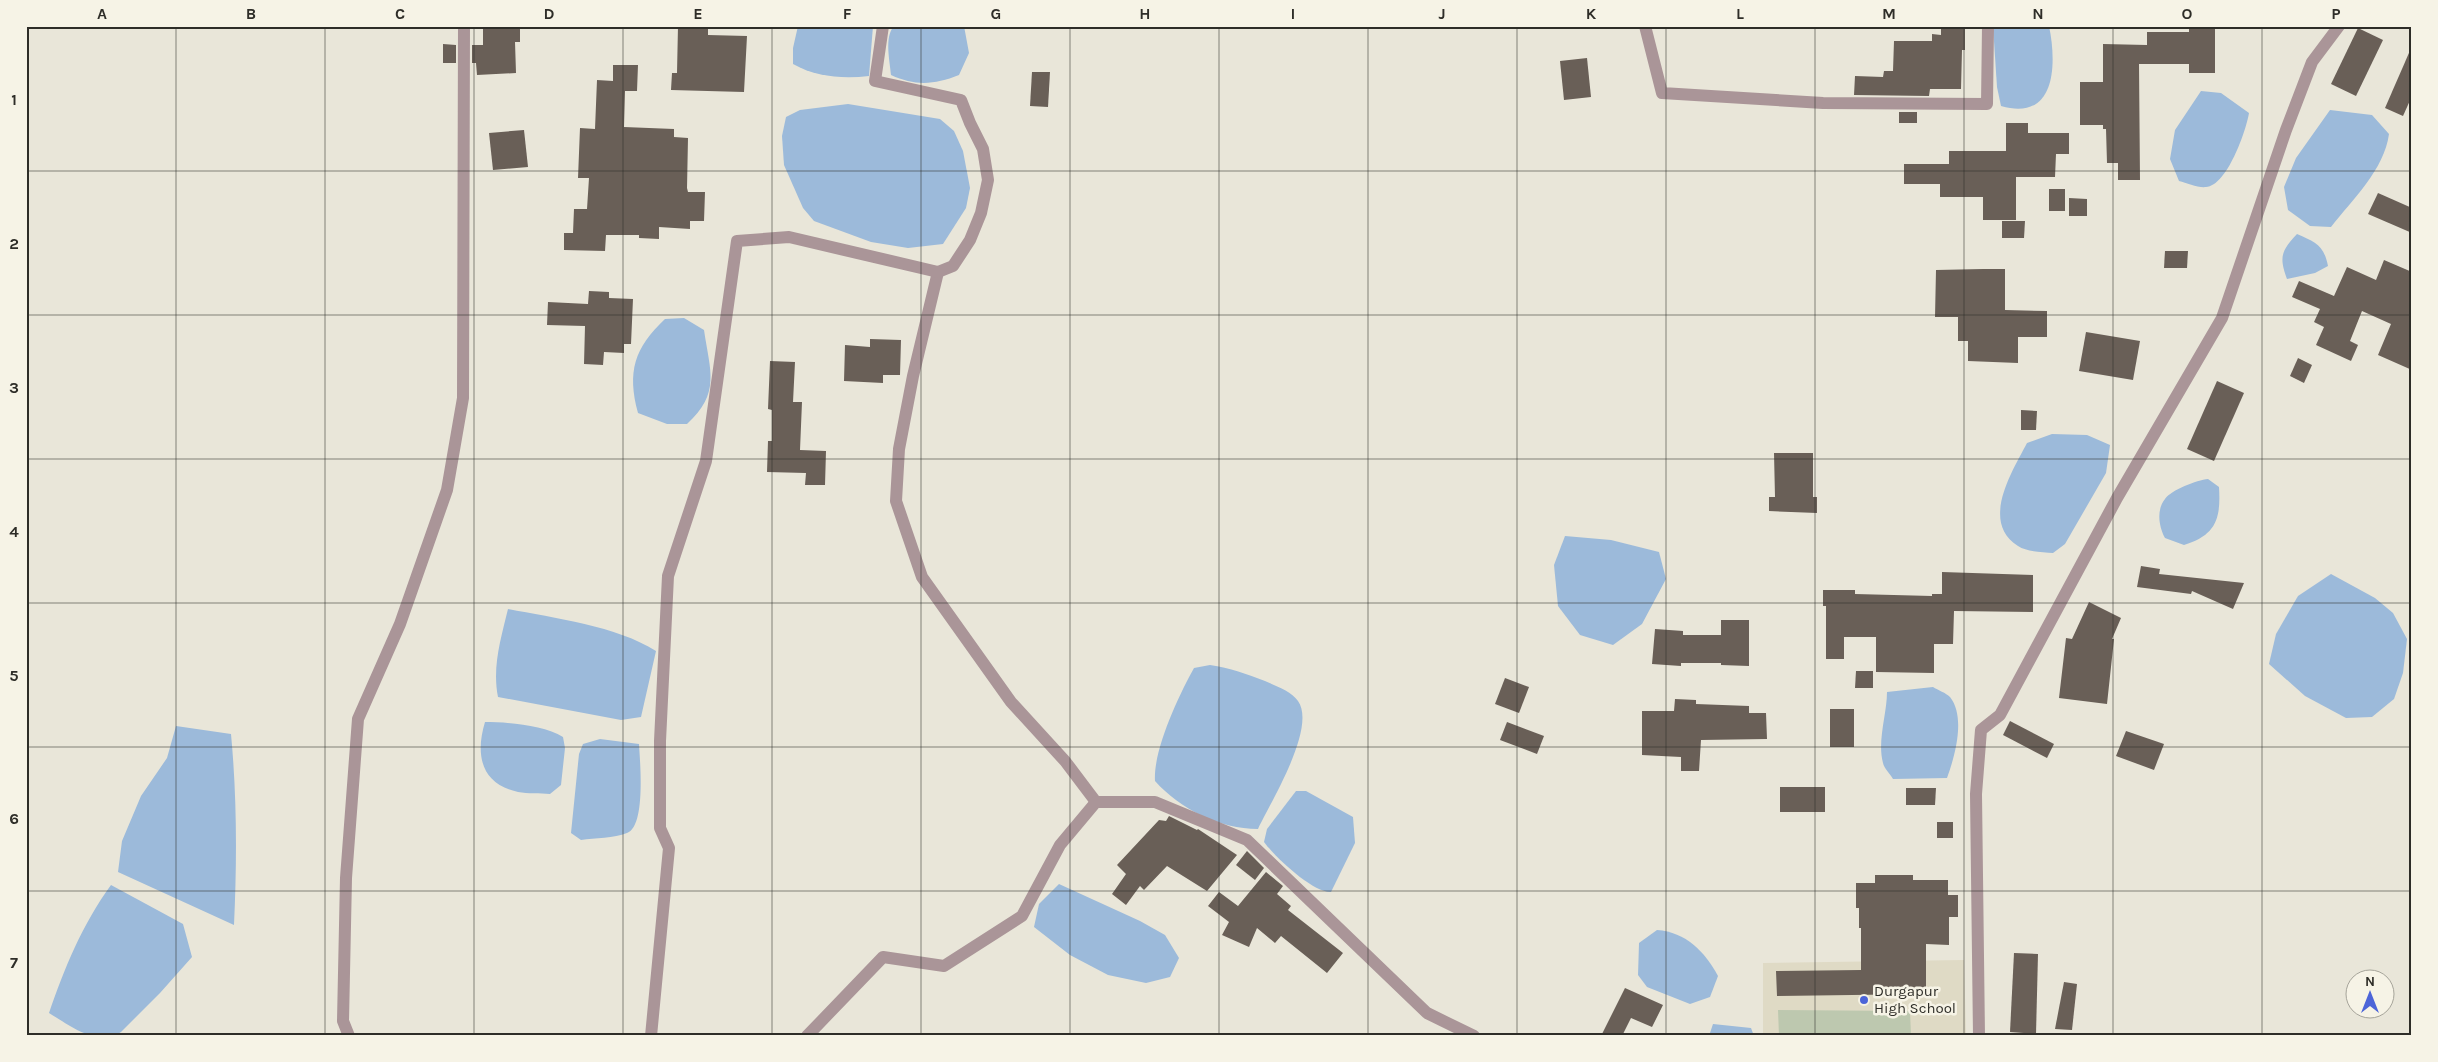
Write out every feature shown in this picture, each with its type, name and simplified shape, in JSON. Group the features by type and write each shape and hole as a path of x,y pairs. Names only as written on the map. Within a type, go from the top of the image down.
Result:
{"street":[{"path":"349,1036 343,1021 346,878 358,719 400,624 447,490 463,398 464,26"},
{"path":"651,1036 668,848 660,828 660,741 668,576 706,460 737,241 789,237 938,272 953,266 970,240 981,213 988,180 983,149 961,100 875,81 884,26"},
{"path":"1644,26 1662,93 1823,103 1977,104 1987,104 1988,26"},
{"path":"1979,1036 1976,794 1981,730 2000,715 2117,498 2222,318 2286,130 2312,62 2339,26"},
{"path":"938,272 902,431 896,500 922,578 1011,702 1066,761 1096,802"},
{"path":"807,1036 883,957 944,966 1022,916 1060,845 1096,802"},
{"path":"1096,802 1155,802 1247,840 1427,1013 1474,1036"}],"shaded area":[{"name":"Durgapur High School","path":"1964,960 1966,1036 1763,1036 1763,963"}],"green space":[{"path":"1778,1010 1910,1011 1911,1036 1779,1036"}],"water":[{"path":"798,26 873,26 869,76 830,76 811,72 793,64 793,48"},
{"path":"894,26 964,26 969,53 959,75 941,81 925,83 908,81 891,75 888,43"},
{"path":"1993,26 2049,26 2053,57 2052,72 2049,86 2042,98 2033,106 2019,109 2001,106 1997,87"},
{"path":"2201,91 2221,93 2249,113 2240,144 2228,168 2221,178 2214,184 2206,187 2179,181 2170,159 2175,130"},
{"path":"848,104 940,119 954,131 963,151 970,188 966,208 943,244 908,248 871,242 814,221 803,208 784,165 782,136 786,117 800,110"},
{"path":"2330,110 2372,115 2389,134 2381,160 2374,172 2358,195 2331,227 2310,226 2288,210 2284,187 2296,158"},
{"path":"2297,234 2318,245 2324,253 2328,266 2315,273 2287,279 2282,260 2283,255"},
{"path":"684,318 704,330 710,370 709,391 698,413 687,424 667,424 638,413 633,385 634,373 640,351 654,330 665,319"},
{"path":"2052,434 2087,435 2110,445 2106,473 2065,544 2053,553 2030,551 2018,546 2007,536 2001,524 2000,511 2008,482 2027,443"},
{"path":"2208,479 2219,487 2219,508 2210,531 2195,541 2184,545 2165,538 2159,518 2162,503 2173,492 2197,481"},
{"path":"1565,536 1611,540 1659,552 1666,579 1642,624 1613,645 1580,635 1558,606 1554,565"},
{"path":"2331,574 2375,598 2393,613 2407,639 2403,673 2394,699 2372,717 2346,718 2305,696 2269,664 2276,634 2298,596"},
{"path":"508,609 604,629 640,642 656,651 641,717 621,720 498,697 496,686 497,664"},
{"path":"1210,665 1245,674 1283,689 1298,701 1302,713 1297,747 1258,829 1229,825 1202,816 1176,800 1155,781 1158,754 1168,723 1181,693 1194,668"},
{"path":"1933,687 1950,697 1955,705 1957,715 1958,737 1947,778 1893,779 1884,765 1881,755 1887,692"},
{"path":"485,722 536,727 563,737 565,748 561,785 550,794 518,792 496,782 489,775 481,757 482,734"},
{"path":"176,726 231,734 236,829 234,925 118,872 122,841 141,796 167,758"},
{"path":"600,739 639,744 641,778 637,819 633,828 622,835 581,840 571,833 579,754 583,744"},
{"path":"1296,791 1306,791 1353,817 1355,843 1331,892 1323,891 1305,881 1285,865 1264,842 1267,829"},
{"path":"1059,884 1140,921 1165,935 1179,958 1170,977 1146,983 1108,975 1070,955 1034,927 1039,904"},
{"path":"111,885 183,924 192,957 160,993 121,1032 103,1037 93,1036 75,1029 49,1013 75,947 91,915"},
{"path":"1657,930 1686,939 1701,951 1718,976 1710,997 1690,1004 1647,987 1638,975 1639,943"},
{"path":"1713,1024 1751,1028 1754,1036 1709,1036"}],"building":[{"path":"483,26 520,26 520,42 515,42 516,73 477,75 476,63 472,63 472,45 483,45"},
{"path":"678,26 708,26 708,35 747,36 744,92 671,90 672,73 677,73"},
{"path":"1941,26 1965,26 1965,50 1962,50 1961,89 1930,89 1929,96 1854,95 1855,76 1883,77 1884,71 1893,71 1894,41 1932,41 1932,34 1941,35"},
{"path":"2189,26 2215,26 2215,73 2189,73 2189,64 2139,64 2140,180 2118,180 2118,163 2107,163 2106,129 2103,129 2103,125 2080,125 2080,82 2103,82 2103,44 2147,45 2147,32 2189,32"},
{"path":"2358,28 2383,40 2356,96 2331,84"},
{"path":"443,44 456,45 456,63 443,63"},
{"path":"2412,46 2412,96 2403,116 2385,108"},
{"path":"1587,58 1591,97 1564,100 1560,61"},
{"path":"613,65 638,65 637,91 625,91 624,127 674,129 674,137 688,138 687,188 688,192 705,192 704,221 690,221 690,229 659,227 659,239 639,238 639,235 606,235 605,251 564,250 564,233 573,233 574,209 587,209 589,178 578,178 580,128 595,129 597,80 613,81"},
{"path":"1032,72 1050,72 1048,107 1030,106"},
{"path":"1899,112 1917,112 1917,123 1899,123"},
{"path":"2006,123 2028,123 2028,133 2069,133 2069,154 2056,154 2055,177 2016,177 2016,220 1983,220 1983,197 1940,197 1940,184 1904,184 1904,164 1949,164 1949,151 2006,151"},
{"path":"524,130 528,167 493,170 489,133"},
{"path":"2049,189 2065,189 2065,211 2049,211"},
{"path":"2378,193 2412,208 2412,233 2368,214"},
{"path":"2069,198 2087,199 2087,216 2069,216"},
{"path":"2002,221 2025,221 2024,238 2002,238"},
{"path":"2165,251 2188,251 2187,268 2164,268"},
{"path":"2384,260 2412,272 2412,370 2378,355 2391,324 2362,311 2350,341 2358,345 2351,361 2316,345 2324,327 2314,322 2320,309 2292,297 2299,281 2334,296 2347,267 2376,280"},
{"path":"2005,269 2005,310 2047,311 2047,337 2018,337 2018,363 1968,361 1968,341 1958,341 1958,317 1935,317 1936,270"},
{"path":"589,291 609,292 609,298 633,299 631,344 624,344 624,353 604,352 603,365 584,364 585,326 547,325 548,302 588,304"},
{"path":"2086,332 2140,341 2133,380 2079,371"},
{"path":"870,339 901,340 900,375 883,375 883,383 844,381 845,345 870,347"},
{"path":"2298,358 2312,365 2304,383 2290,376"},
{"path":"770,361 795,362 793,402 802,402 800,450 826,451 825,485 805,485 806,473 767,472 768,441 772,441 772,410 768,409"},
{"path":"2217,381 2244,393 2214,461 2187,449"},
{"path":"2021,410 2037,411 2036,430 2021,430"},
{"path":"1774,453 1813,453 1813,497 1817,497 1817,513 1769,511 1769,497 1775,497"},
{"path":"2141,566 2160,569 2159,574 2244,583 2233,609 2192,591 2191,594 2137,587"},
{"path":"1942,572 2033,575 2033,612 1954,611 1953,644 1934,644 1934,673 1876,672 1876,637 1844,637 1844,659 1826,659 1826,606 1823,606 1823,590 1855,590 1855,594 1932,596 1932,594 1942,594"},
{"path":"2089,602 2121,618 2112,639 2114,639 2107,704 2059,698 2066,638 2072,639"},
{"path":"1721,620 1749,620 1749,666 1721,665 1721,663 1681,663 1681,666 1652,664 1655,629 1683,631 1683,635 1721,635"},
{"path":"1856,671 1873,671 1873,688 1855,688"},
{"path":"1505,678 1529,687 1519,713 1495,704"},
{"path":"1675,699 1696,700 1696,704 1749,706 1749,713 1766,713 1767,739 1701,740 1699,771 1681,771 1681,757 1642,755 1642,711 1674,711"},
{"path":"1830,709 1854,709 1854,747 1830,747"},
{"path":"2010,721 2054,744 2047,758 2003,735"},
{"path":"1507,722 1544,736 1537,754 1500,740"},
{"path":"2126,731 2164,744 2154,770 2116,756"},
{"path":"1780,787 1825,787 1825,812 1780,812"},
{"path":"1906,788 1936,788 1935,805 1906,805"},
{"path":"1169,816 1198,829 1237,855 1207,891 1167,866 1144,890 1140,886 1126,905 1112,894 1126,874 1117,865 1159,820 1166,821"},
{"path":"1937,822 1953,822 1953,838 1937,838"},
{"path":"1247,851 1264,868 1255,880 1236,865"},
{"path":"1266,872 1283,886 1277,894 1291,906 1288,910 1343,953 1327,973 1281,936 1275,943 1257,928 1249,947 1222,935 1229,922 1208,906 1219,892 1238,906"},
{"path":"1875,875 1913,875 1913,880 1948,880 1948,895 1958,895 1958,917 1949,917 1949,945 1926,944 1926,994 1777,996 1776,971 1861,970 1861,928 1859,928 1859,908 1856,908 1856,883 1875,883"},
{"path":"2014,953 2038,954 2036,1034 2010,1032"},
{"path":"2064,982 2077,984 2072,1030 2055,1029"},
{"path":"1625,988 1663,1005 1652,1027 1631,1018 1622,1036 1601,1036"}],"place":[{"name":"Durgapur High School","path":"1864,1000"}]}
